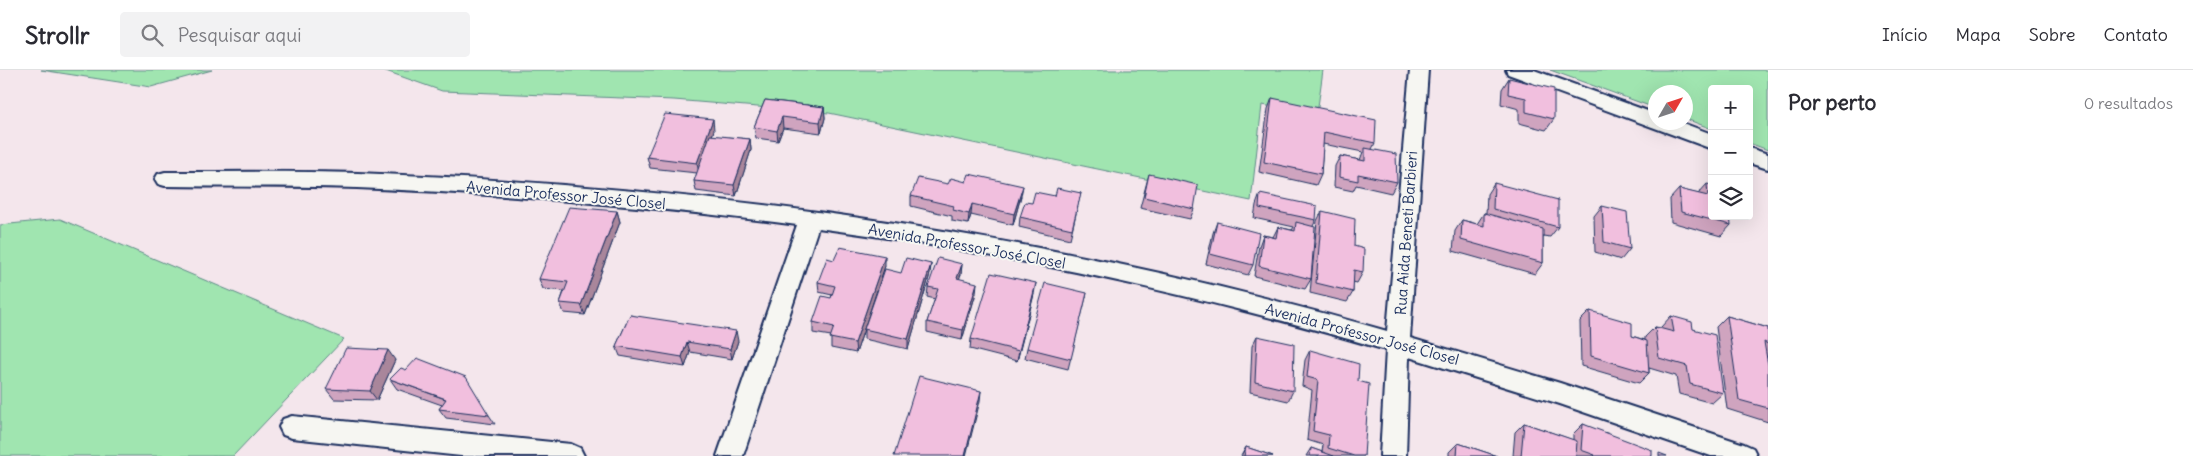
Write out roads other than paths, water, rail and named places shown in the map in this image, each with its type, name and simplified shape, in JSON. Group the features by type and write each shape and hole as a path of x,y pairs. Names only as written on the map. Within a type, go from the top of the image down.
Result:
{"street":[{"name":"Rua Aida Beneti Barbieri","path":"1393,456 1398,342 1419,70"},
{"path":"1515,70 1648,119"},
{"path":"1679,130 1708,141"},
{"path":"1753,157 1768,162"},
{"name":"Avenida Professor José Closel","path":"165,179 381,182 593,195 810,220 995,247 1150,280 1398,342 1594,403 1744,456"},
{"path":"730,456 810,220"},
{"path":"292,427 571,456"}]}
